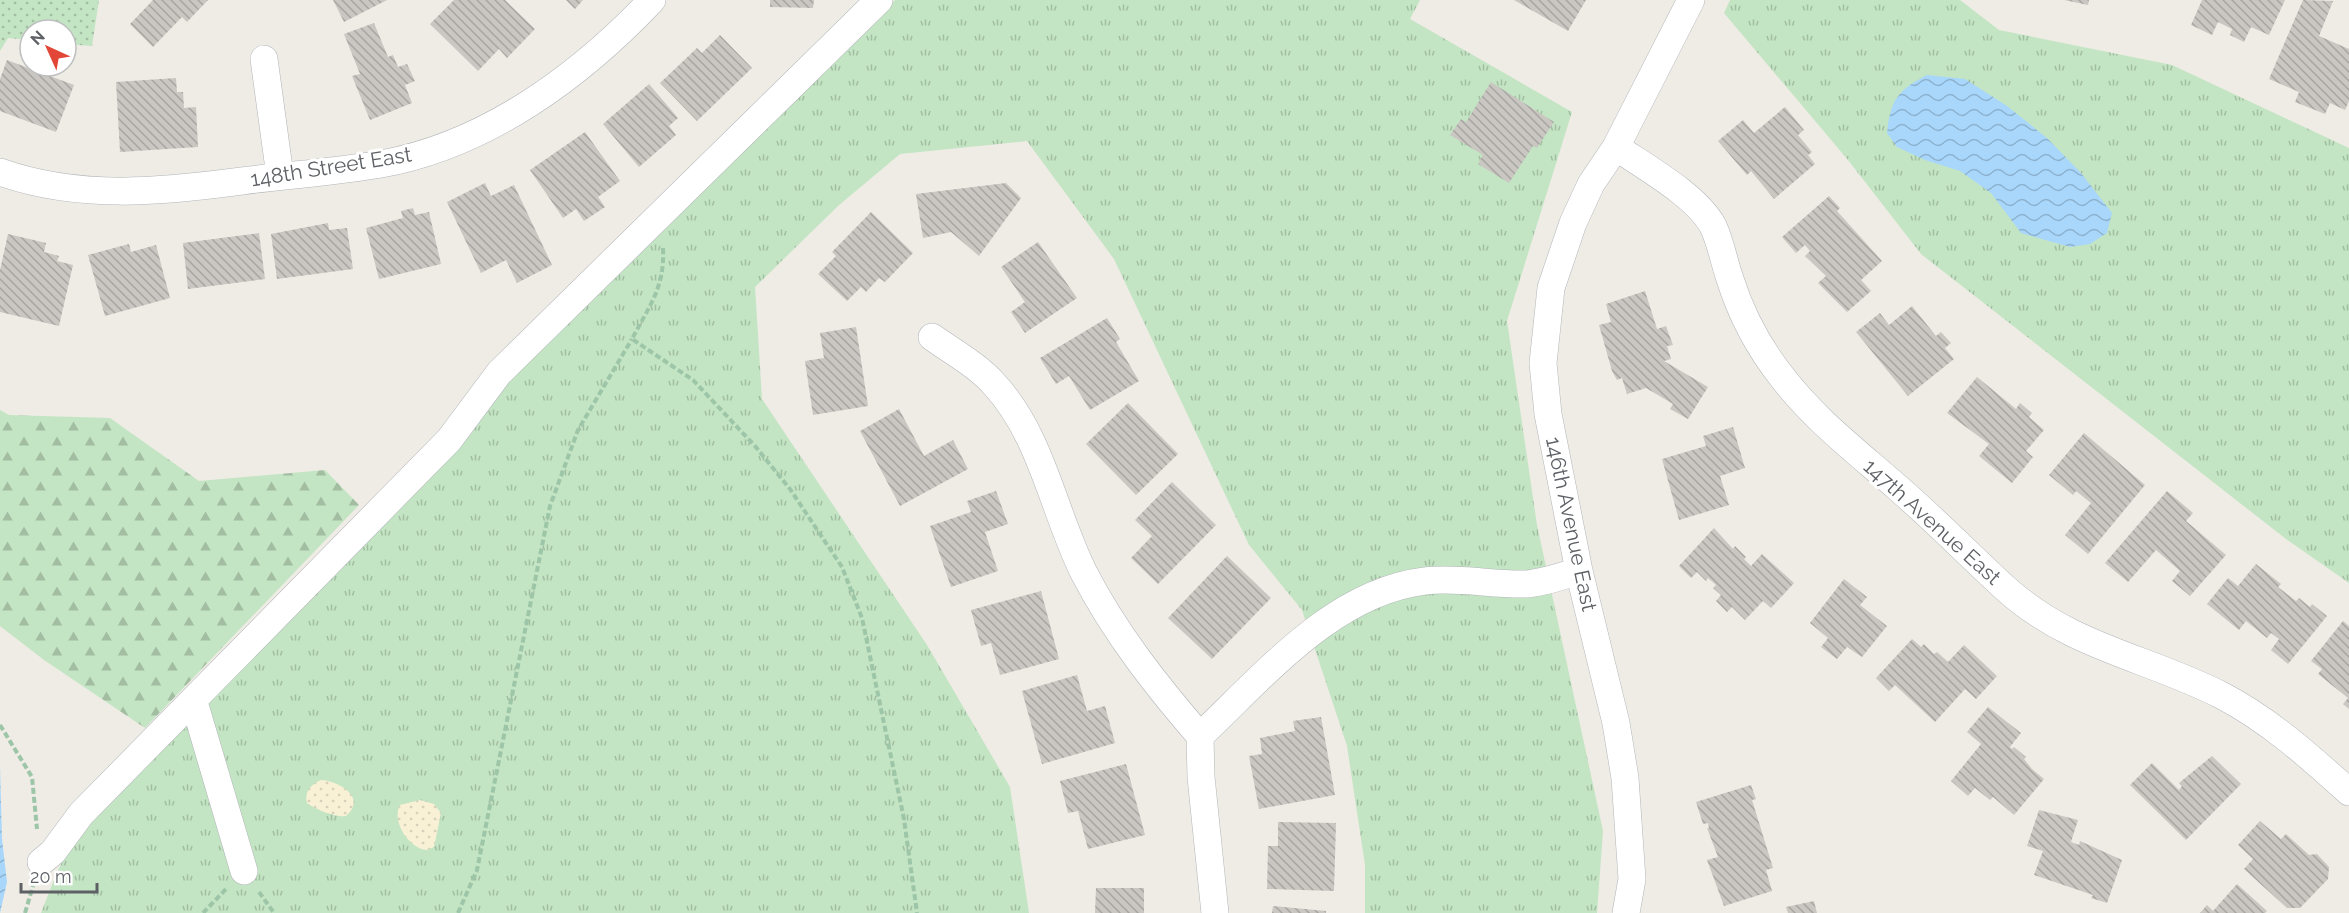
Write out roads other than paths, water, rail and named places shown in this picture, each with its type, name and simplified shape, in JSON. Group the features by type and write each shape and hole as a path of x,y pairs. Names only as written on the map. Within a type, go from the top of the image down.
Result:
{"street":[{"name":"148th Street East","path":"0,172 27,182 64,189 168,191 382,164 437,149 486,127 536,100 593,58 652,0"},
{"path":"41,862 53,852 81,814 194,702 449,440 499,373 879,0"},
{"name":"146th Avenue East","path":"1626,913 1632,879 1625,778 1616,723 1579,571 1548,414 1544,363 1551,288 1556,268 1591,184 1616,147 1691,0"},
{"path":"264,59 280,176"},
{"name":"147th Avenue East","path":"1616,147 1700,209 1712,225 1730,281 1762,350 1804,404 1836,436 1911,500 2005,588 2044,618 2071,634 2220,694 2288,738 2349,792"},
{"path":"932,337 994,383 1011,407 1028,435 1083,570 1100,603 1156,686 1200,736 1201,777 1215,913"},
{"path":"1200,736 1327,622 1392,587 1427,581 1468,579 1526,584 1579,571"},
{"path":"194,702 244,871"}],"water":[{"path":"1927,75 1965,79 2007,106 2047,138 2081,173 2112,213 2107,233 2090,244 2070,247 2021,233 1991,193 1960,171 1925,160 1897,147 1887,133 1893,104 1902,91"},
{"path":"0,766 2,839 7,882 0,913"}]}
